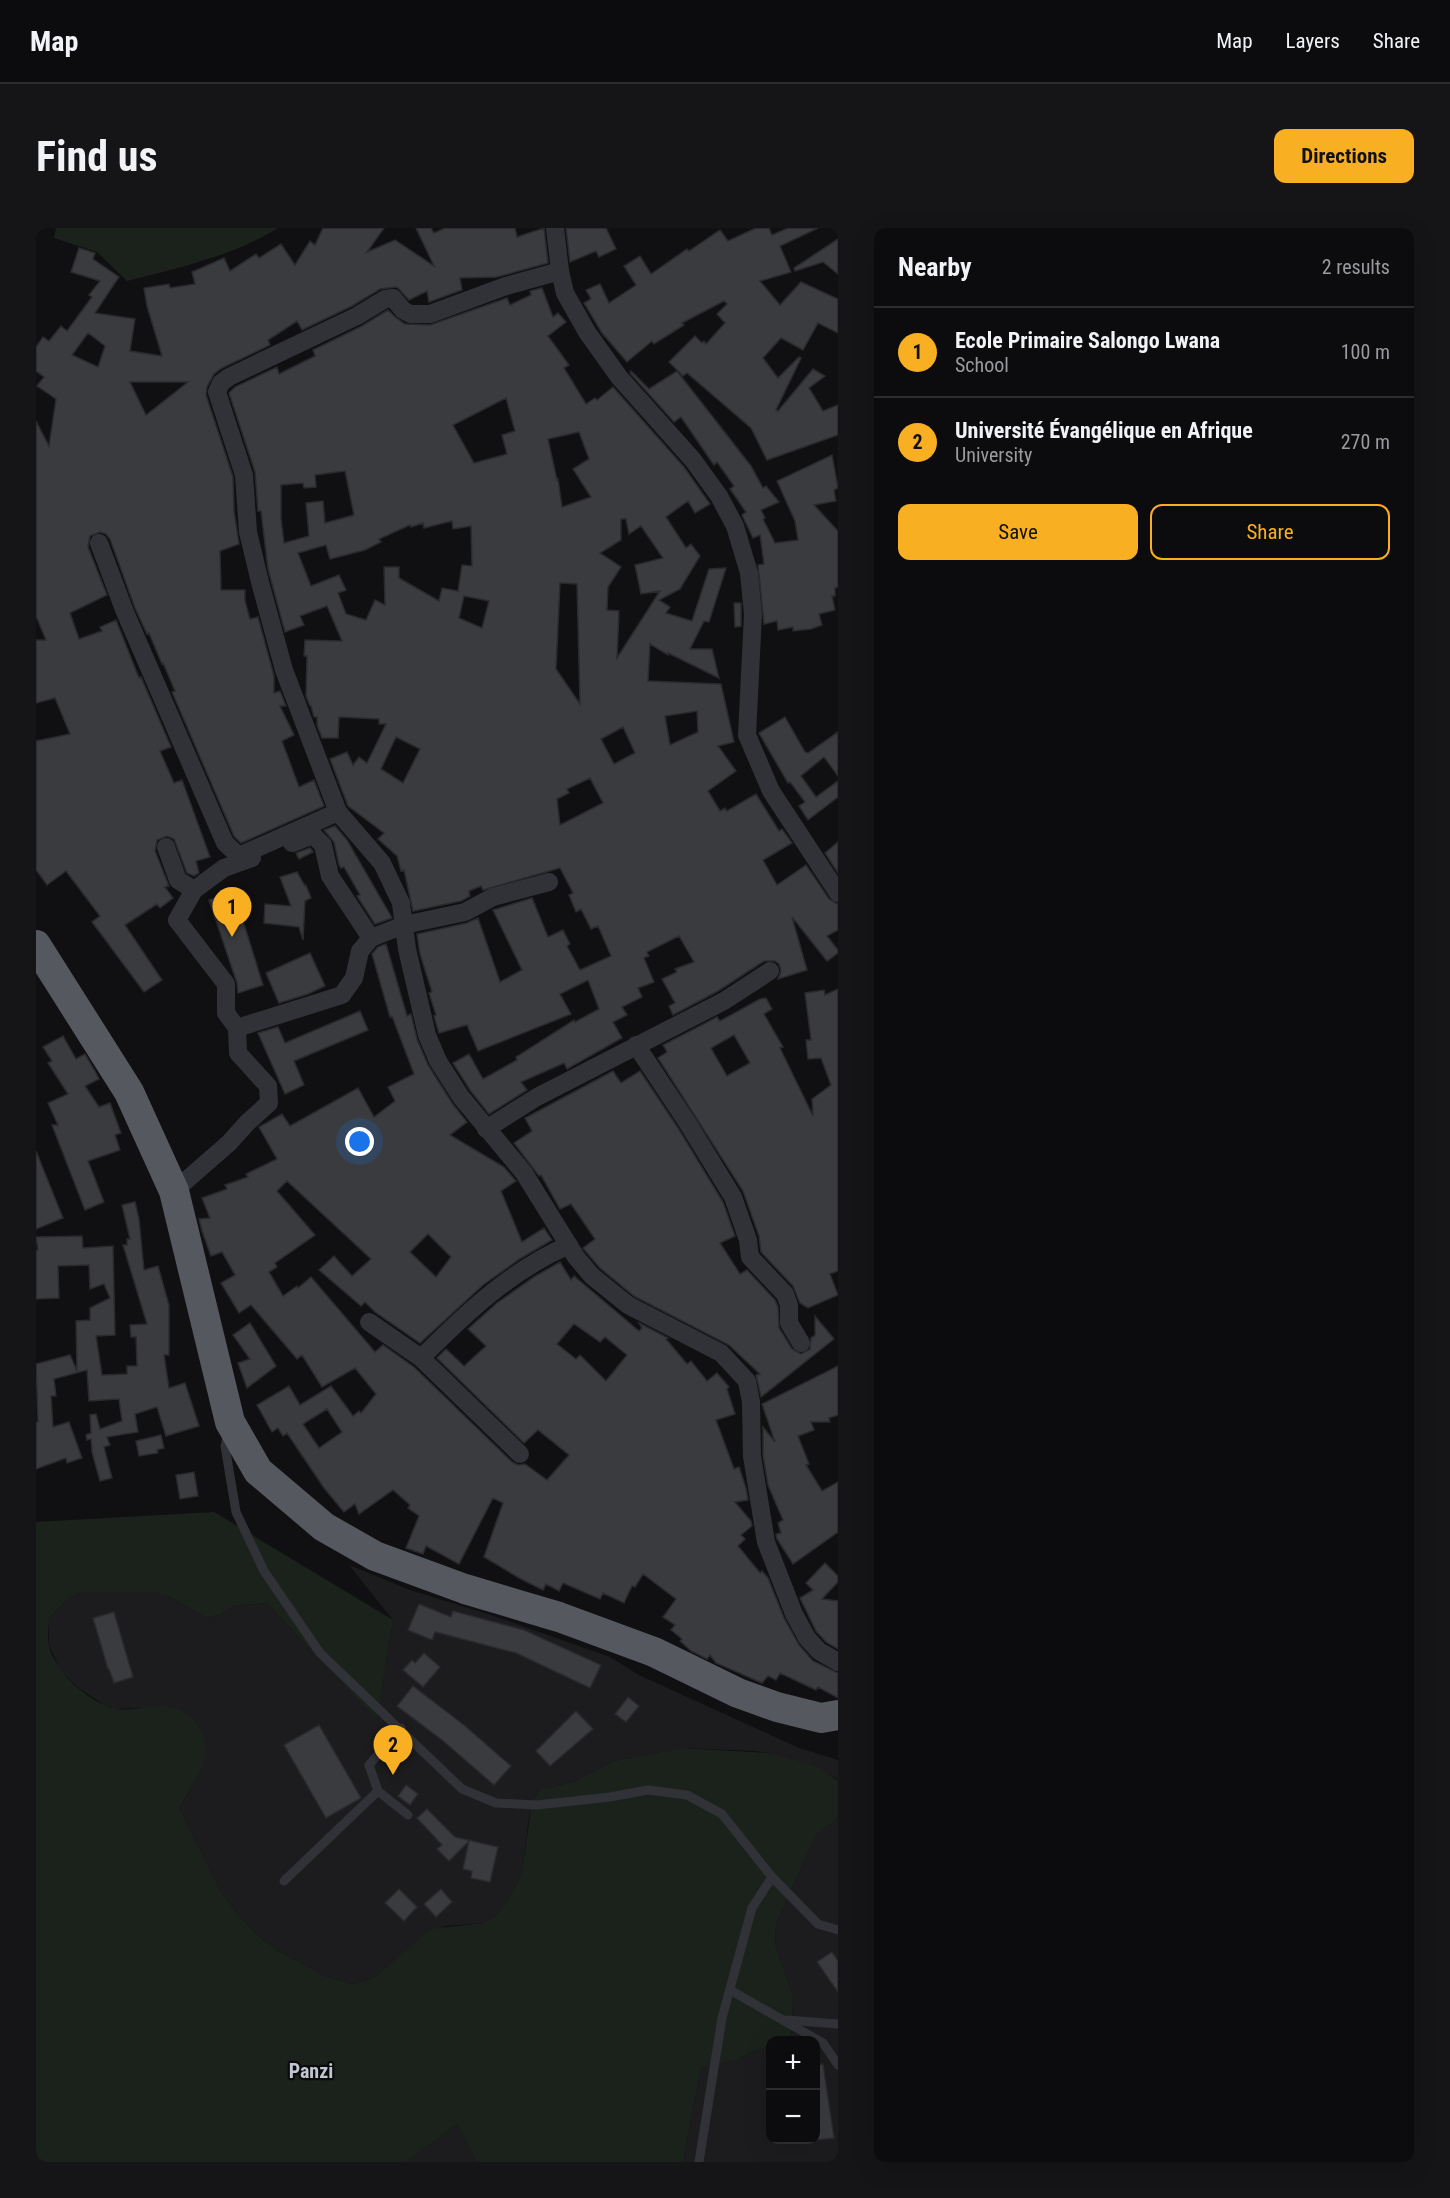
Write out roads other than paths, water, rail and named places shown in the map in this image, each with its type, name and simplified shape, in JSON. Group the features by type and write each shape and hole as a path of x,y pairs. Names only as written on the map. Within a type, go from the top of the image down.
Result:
{"highway":[{"path":"36,945 129,1092 174,1191 230,1422 258,1471 324,1527 375,1556 465,1589 559,1617 654,1652 738,1693 777,1707 821,1718 838,1715"}],"street":[{"path":"555,228 560,271 566,293 586,332 619,377 693,460 719,496 735,526 749,573 753,614 747,735 771,791 838,893"},
{"path":"560,271 506,286 430,314 410,314 403,310 393,298 385,299 357,316 229,377 221,383 217,392 244,475 248,532 284,670 338,812 382,862 401,903 407,949 427,1035 438,1061 451,1083 486,1129 524,1173 569,1245 592,1276 628,1305 721,1353 747,1381 751,1402 752,1456 766,1542 794,1614 807,1638 819,1651 838,1662"},
{"path":"99,543 125,612 225,843 239,856 338,812"},
{"path":"174,1191 229,1143 246,1123 269,1103 268,1086 238,1053 237,1029 226,1013 226,984 177,920 194,890 224,868 313,835 323,846 330,876 371,938"},
{"path":"166,847 178,880 194,890"},
{"path":"237,1029 342,995 354,978 360,951 371,938 404,925 465,912 494,897 549,882"},
{"path":"486,1129 537,1097 723,1001 770,971"},
{"path":"636,1045 733,1197 748,1240 750,1257 785,1294 789,1305 789,1323 801,1343"},
{"path":"421,1358 466,1313 509,1279 546,1255 569,1245"},
{"path":"369,1322 421,1358 520,1454"}],"lane":[{"path":"230,1422 225,1446 236,1512 264,1571 320,1653 401,1728 462,1789 496,1803 537,1805 610,1797 648,1790 687,1795 723,1815 772,1877 818,1924 838,1930"},
{"path":"401,1728 369,1765 378,1791 408,1815"},
{"path":"284,1881 378,1791"},
{"path":"699,2162 723,2018 730,1990 752,1908 772,1877"},
{"path":"730,1990 823,2043 838,2065"},
{"path":"784,2020 838,2024"}],"place":[{"name":"Ecole Primaire Salongo Lwana","path":"232,937"},
{"name":"Université Évangélique en Afrique","path":"393,1775"}],"district":[{"name":"Panzi","path":"311,2071"}]}
